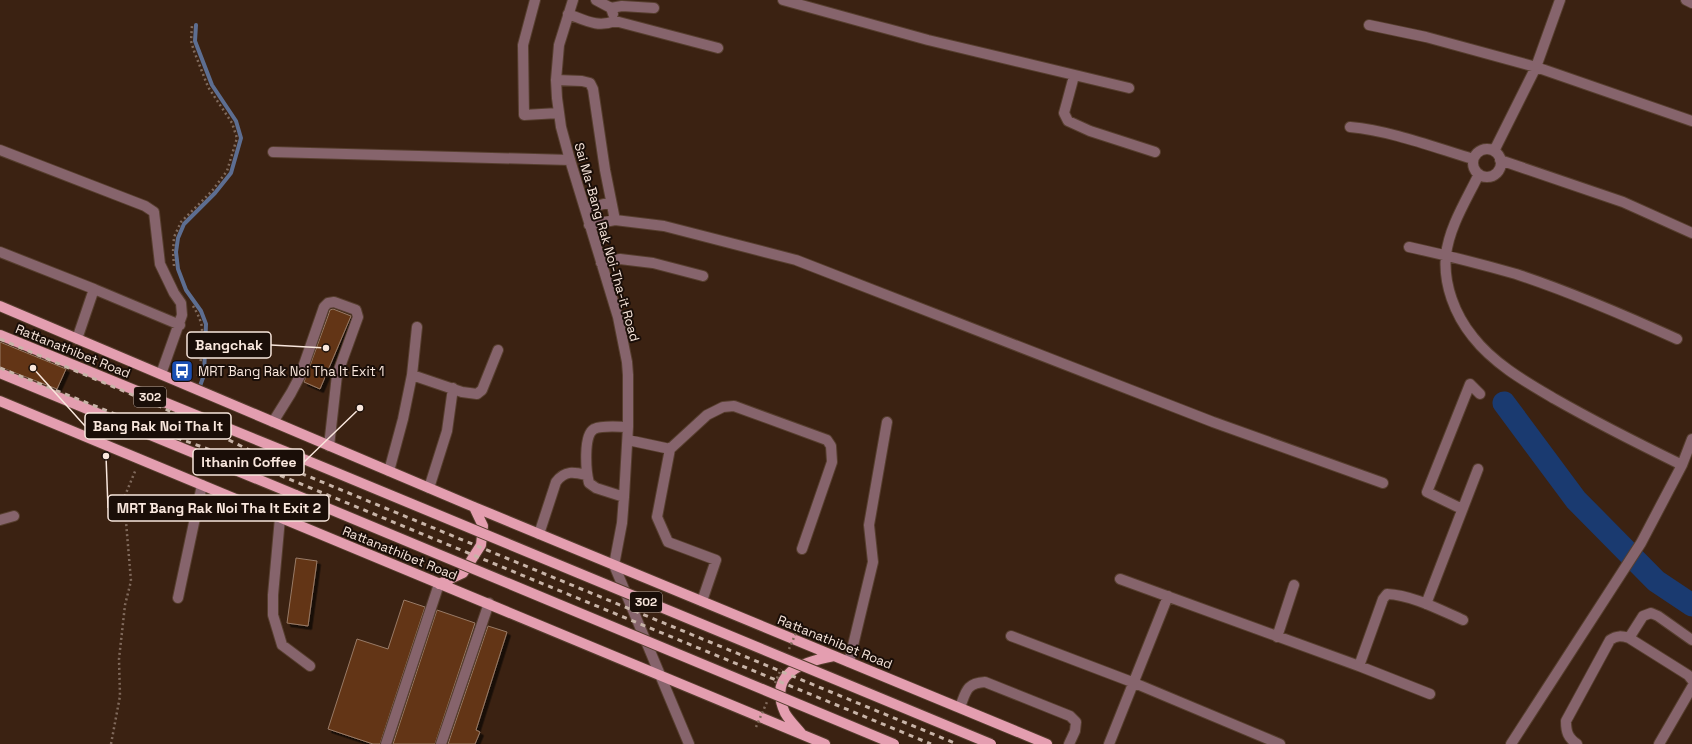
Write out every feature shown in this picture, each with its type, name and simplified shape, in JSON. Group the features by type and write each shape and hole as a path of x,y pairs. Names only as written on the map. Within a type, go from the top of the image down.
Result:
{"main road":[{"name":"Rattanathibet Road","path":"0,306 474,507 1047,744"},
{"name":"Rattanathibet Road","path":"0,335 991,744"},
{"name":"Rattanathibet Road","path":"0,373 894,744"},
{"name":"Rattanathibet Road","path":"0,402 439,584 489,603 826,744"},
{"path":"439,584 463,573 481,546 483,526 474,507"},
{"path":"802,734 786,714 780,695 782,682 790,670 813,660 834,656"}],"street":[{"path":"535,0 524,45 524,115 559,113"},
{"name":"Sai Ma-Bang Rak Noi-Tha-it Road","path":"573,0 559,45 556,80 559,113 570,160 618,317 627,362 628,440 622,523 614,565"},
{"path":"596,0 611,8 622,6 654,8"},
{"path":"783,0 928,40 1074,76 1130,88"},
{"path":"1494,151 1536,67 1560,0"},
{"path":"1686,0 1692,3"},
{"path":"611,8 615,21"},
{"path":"568,14 597,24 606,25 615,21 718,48"},
{"path":"1369,25 1426,37 1536,67 1692,121"},
{"path":"1074,76 1064,113 1068,122 1090,131 1155,152"},
{"path":"556,80 582,81 590,83 593,89 615,220"},
{"path":"1350,127 1370,129 1386,133 1473,159"},
{"path":"1488,149 1497,153 1500,160 1500,167 1497,172 1491,176 1485,176 1479,174 1475,170 1473,159 1481,150 1488,149"},
{"path":"0,150 145,206 154,212 160,264 180,303 182,314 180,325 161,374"},
{"path":"273,152 570,160"},
{"path":"1500,160 1623,202 1692,232"},
{"path":"1479,174 1453,230 1446,256 1448,286 1453,303 1465,327 1473,338 1489,354 1512,372 1540,390 1596,422 1682,465"},
{"path":"585,209 611,202"},
{"path":"589,225 615,220 664,226 796,260 1213,422 1383,483"},
{"path":"1409,247 1515,274 1612,309 1677,339"},
{"path":"0,252 180,325"},
{"path":"601,263 620,259 653,263 703,276"},
{"path":"77,339 94,289"},
{"path":"273,422 300,376 324,307 328,302 334,302 356,310 358,317 337,375 329,446"},
{"path":"389,471 403,419 412,375 416,327"},
{"path":"412,375 472,394 477,394 482,390 498,350"},
{"path":"1462,509 1427,492 1470,384 1480,394"},
{"path":"429,488 447,431 452,388"},
{"path":"702,601 716,560 668,542 657,518 670,449 708,415 724,407 734,406 827,440 831,446 832,462 802,549"},
{"path":"849,662 872,562 869,525 887,422"},
{"path":"624,497 592,486 589,483 586,475 588,435 592,430 599,428 628,427"},
{"path":"1511,744 1641,544 1682,465 1692,439"},
{"path":"628,440 670,449"},
{"path":"1426,604 1478,469"},
{"path":"539,534 556,482 559,478 572,472 586,475"},
{"path":"178,598 202,485"},
{"path":"0,520 14,516"},
{"path":"280,518 273,595 273,615 282,645 310,666"},
{"name":"302","path":"614,565 658,673"},
{"path":"1120,579 1359,666 1430,694"},
{"path":"386,744 439,584"},
{"path":"1277,636 1294,585"},
{"path":"1359,666 1383,599 1387,594 1394,594 1426,604 1463,620"},
{"path":"1109,744 1132,682 1168,596"},
{"path":"441,744 489,603"},
{"path":"1629,638 1643,616 1651,613 1658,616 1692,640"},
{"path":"1011,636 1132,682 1280,744"},
{"path":"1577,744 1571,740 1566,731 1566,721 1610,640 1615,637 1621,636 1629,638 1688,675 1692,680"},
{"path":"658,673 689,744"},
{"path":"960,707 968,688 975,683 985,682 1070,716 1076,722 1075,731 1069,744"},
{"path":"1659,744 1692,687"}],"path":[{"path":"174,269 173,252 174,237 176,232 181,222 212,191 227,171 236,138 232,123 208,86 194,51 191,41 192,25"},
{"path":"190,302 198,313 202,324 199,374 192,388"},
{"path":"111,744 120,696 119,659 125,605 131,581 124,498 140,460"},
{"path":"786,655 799,626 810,630"},
{"path":"774,684 784,662"},
{"path":"756,727 768,698"}],"building":[{"path":"333,309 351,316 320,389 304,382 330,310"},
{"path":"0,342 66,369 57,389 0,367"},
{"path":"296,558 317,561 308,626 287,623"},
{"path":"404,600 425,607 380,744 373,744 328,729 357,639 388,649"},
{"path":"437,610 475,623 435,744 393,744"},
{"path":"488,626 507,632 476,730 480,732 475,744 448,744"}],"waterway":[{"path":"196,25 195,41 212,85 236,121 241,138 231,173 215,193 184,224 178,238 176,252 178,269 186,290 201,311 206,324 204,375 200,386"},
{"path":"1504,403 1576,500 1656,581 1692,605"}],"railway":[{"path":"0,339 159,406 276,463 957,744"},
{"path":"0,368 155,430 272,472 931,744"}],"place":[{"name":"Bangchak","path":"326,348"},
{"name":"Bang Rak Noi Tha It","path":"33,368"},
{"name":"MRT Bang Rak Noi Tha It Exit 1","path":"182,371"},
{"name":"Ithanin Coffee","path":"360,408"},
{"name":"MRT Bang Rak Noi Tha It Exit 2","path":"106,456"}]}
